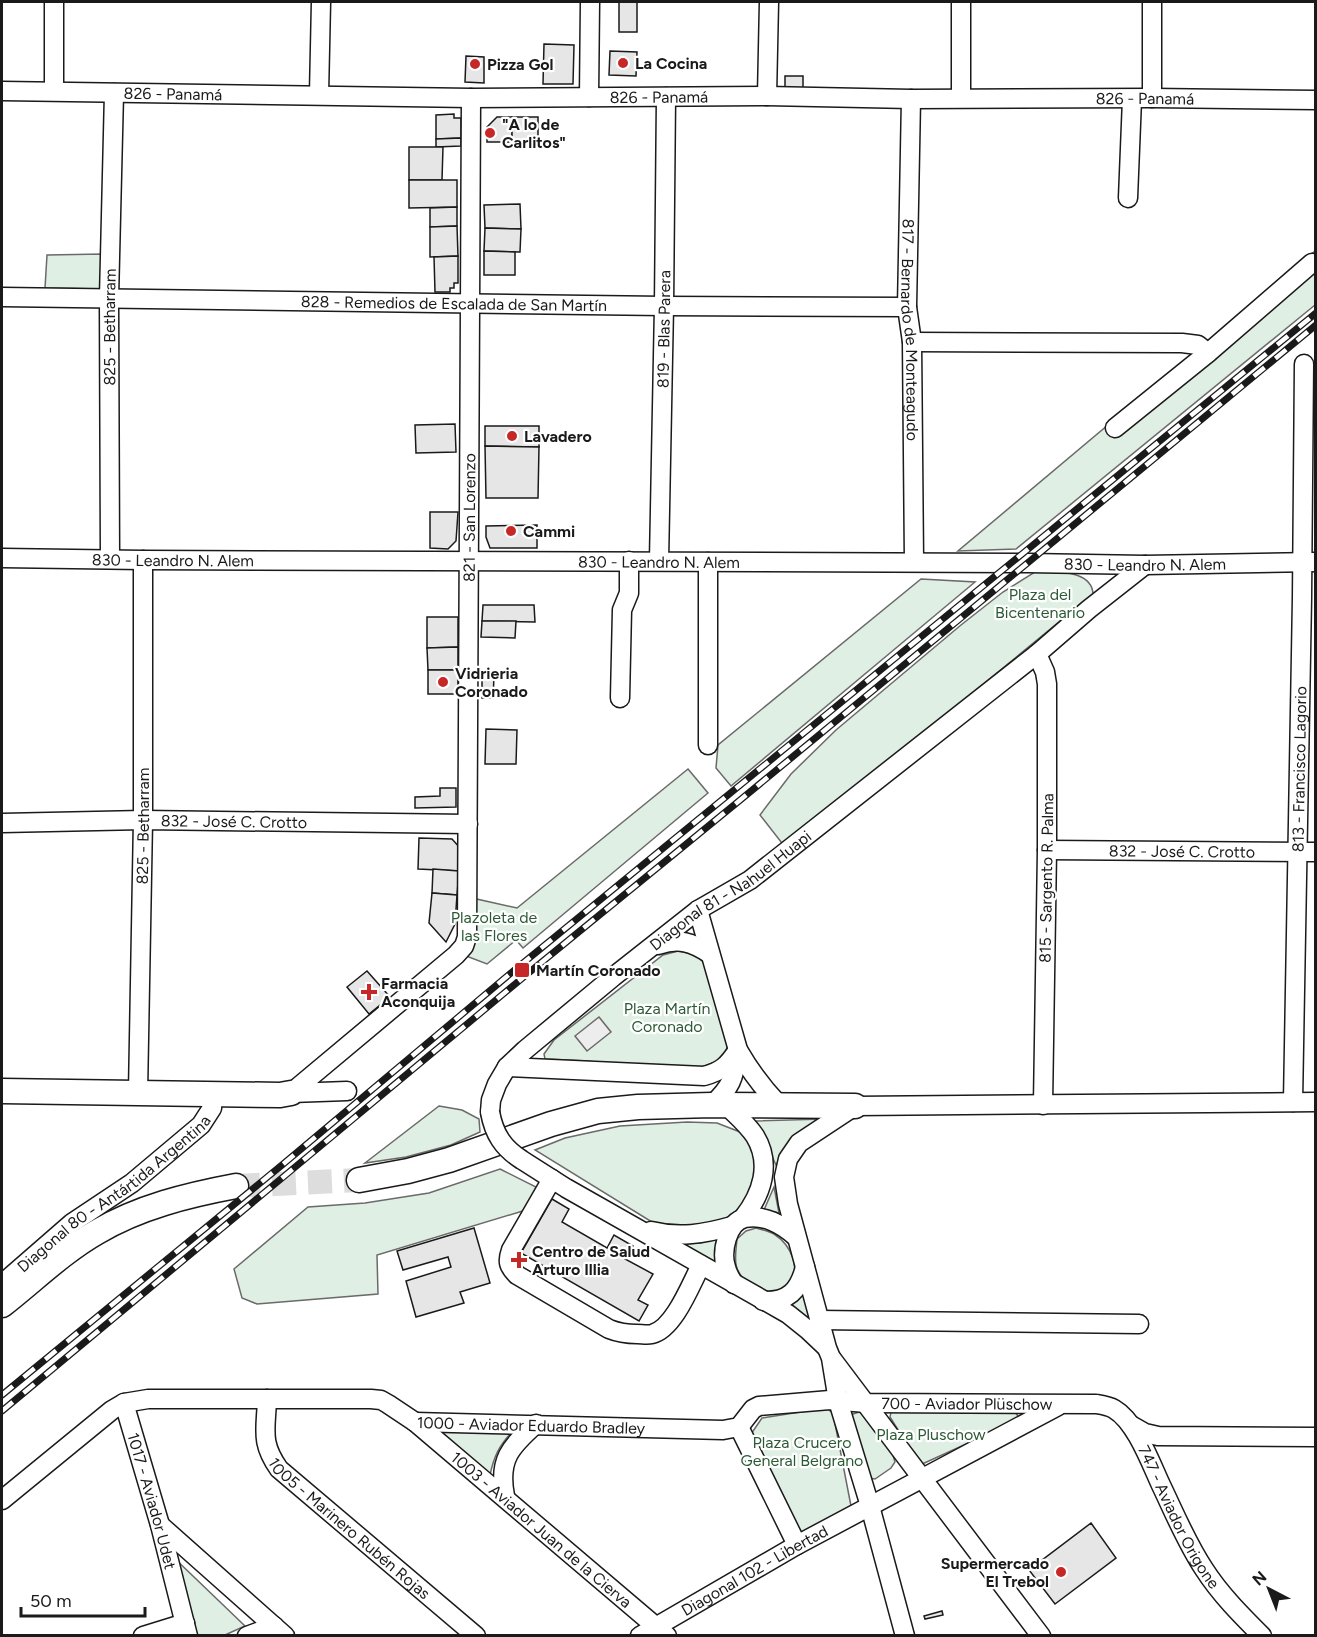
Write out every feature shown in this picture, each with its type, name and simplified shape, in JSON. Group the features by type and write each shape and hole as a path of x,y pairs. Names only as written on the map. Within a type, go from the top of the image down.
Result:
{"main road":[{"path":"2,1091 213,1095 291,1093"},
{"path":"359,1180 408,1171 449,1160 551,1124 598,1111 638,1107 719,1105 855,1106"},
{"path":"2,1305 96,1232 131,1215 176,1199 236,1186"}],"street":[{"path":"54,2 54,91"},
{"path":"319,94 321,2"},
{"path":"590,2 590,97"},
{"path":"767,96 769,2"},
{"path":"961,2 961,98"},
{"path":"1152,2 1152,98"},
{"name":"826 - Panamá","path":"2,91 471,98 767,96 911,99 1316,100"},
{"name":"825 - Betharram","path":"110,559 109,298 114,93"},
{"name":"821 - San Lorenzo","path":"291,1093 456,955 464,946 467,938 471,98"},
{"name":"819 - Blas Parera","path":"659,561 666,98"},
{"name":"817 - Bernardo de Monteagudo","path":"911,99 907,307 912,342 914,562"},
{"path":"1128,198 1132,99"},
{"path":"1116,428 1208,353 1312,263"},
{"name":"828 - Remedios de Escalada de San Martín","path":"2,297 471,304 907,307"},
{"path":"912,342 1182,343 1198,345 1208,353"},
{"name":"813 - Francisco Lagorio","path":"1293,1102 1307,852 1309,562 1304,364"},
{"name":"830 - Leandro N. Alem","path":"2,558 1145,565 1309,562"},
{"name":"825 - Betharram","path":"138,1093 144,820 143,560"},
{"path":"620,698 622,610 629,593 629,561"},
{"path":"708,562 708,745"},
{"name":"Diagonal 81 - Nahuel Huapi","path":"734,1284 552,1179 512,1153 503,1145 492,1124 491,1100 497,1084 507,1067 525,1050 613,977 698,910 750,880 1037,654 1145,565"},
{"name":"815 - Sargento R. Palma","path":"1037,654 1045,672 1047,684 1043,1105"},
{"name":"832 - José C. Crotto","path":"2,823 144,820 468,824"},
{"name":"832 - José C. Crotto","path":"1047,850 1307,852"},
{"path":"698,910 738,1050 756,1079 779,1105"},
{"path":"653,946 668,941 683,941 698,946 710,954"},
{"path":"507,1067 704,1076 718,1072 726,1066 738,1050"},
{"path":"738,1050 736,1068 719,1105 744,1123 755,1137 764,1161 764,1179 753,1206 738,1222 725,1245 725,1265 734,1284 798,1321 829,1353 1041,1635"},
{"path":"291,1093 347,1091"},
{"name":"Diagonal 80 - Antártida Argentina","path":"2,1284 72,1223 132,1183 201,1125 212,1108 213,1095"},
{"path":"904,1635 870,1506 838,1401 829,1353 785,1193 784,1177 788,1159 799,1143 855,1106 1316,1102"},
{"path":"552,1179 511,1250 508,1259 510,1268 517,1275 609,1329 627,1334 652,1334 660,1330 670,1322 678,1310 701,1265"},
{"path":"738,1222 765,1220 775,1222 786,1227 796,1237"},
{"name":"Diagonal 81 - Nahuel Huapi","path":"635,1227 675,1235 709,1233 738,1222"},
{"path":"763,1301 782,1299 792,1292 803,1278 805,1268"},
{"path":"819,1320 1139,1324"},
{"name":"1000 - Aviador Eduardo Bradley","path":"2,1500 99,1419 124,1403 148,1399 371,1399 381,1400 416,1422 723,1430 739,1427"},
{"name":"1005 - Marinero Rubén Rojas","path":"267,1399 265,1442 279,1469 476,1635"},
{"path":"797,1545 739,1427 753,1409 759,1406 822,1400 838,1401"},
{"name":"700 - Aviador Plüschow","path":"838,1401 1096,1404"},
{"name":"1017 - Aviador Udet","path":"124,1403 160,1525 187,1629"},
{"name":"747 - Aviador Origone","path":"1096,1404 1114,1409 1129,1424 1144,1449 1190,1546 1204,1570 1220,1591 1262,1635"},
{"name":"Diagonal 102 - Libertad","path":"654,1632 797,1545 1059,1405"},
{"name":"1003 - Aviador Juan de la Cierva","path":"416,1422 505,1496 654,1632"},
{"path":"505,1496 502,1480 506,1460 517,1442 536,1424"},
{"path":"1129,1424 1144,1433 1158,1436 1316,1437"},
{"path":"160,1525 279,1631"},
{"path":"143,1635 187,1629"},
{"path":"247,1635 279,1631"}],"green space":[{"path":"1315,251 1315,305 1016,549 958,551"},
{"path":"103,254 102,289 45,288 47,255"},
{"name":"Plaza del Bicentenario","path":"1038,570 1080,576 1087,580 1093,594 785,847 760,815 791,774 836,730 961,625 1003,592"},
{"path":"921,579 975,582 731,786 716,768 718,745"},
{"name":"Plazoleta de las Flores","path":"688,769 708,793 523,948 516,940 487,964 461,954 472,898 517,908"},
{"name":"Plaza Martín Coronado","path":"678,951 694,954 707,965 728,1046 721,1060 687,1069 545,1059 544,1054 554,1040 663,955"},
{"path":"439,1106 462,1110 479,1119 480,1132 451,1145 406,1157 365,1163"},
{"path":"824,1119 796,1138 776,1165 756,1121"},
{"path":"687,1122 717,1123 740,1132 749,1143 758,1164 754,1189 744,1205 728,1221 693,1230 660,1227 535,1150 565,1138 620,1126"},
{"path":"500,1169 540,1189 526,1210 377,1255 378,1294 257,1304 242,1298 234,1269 308,1207 365,1203 429,1193"},
{"path":"774,1187 779,1213 764,1210"},
{"path":"756,1228 772,1233 780,1239 793,1258 792,1280 775,1294 764,1293 756,1289 744,1279 737,1269 735,1258 737,1239 746,1231"},
{"path":"719,1237 717,1267 679,1244 700,1243"},
{"path":"806,1291 810,1319 788,1304 798,1299"},
{"name":"Plaza Crucero General Belgrano","path":"826,1408 833,1413 851,1506 803,1536 751,1434 762,1418"},
{"name":"Plaza Pluschow","path":"1014,1411 1018,1416 1017,1421 920,1465 890,1417 891,1412"},
{"path":"859,1412 864,1414 892,1452 895,1462 891,1468 875,1479 869,1478 849,1418"},
{"path":"433,1428 512,1432 498,1452 490,1475"},
{"path":"169,1553 245,1626 225,1635 193,1635"}],"shaded area":[{"path":"599,1017 611,1032 587,1051 575,1036"}],"building":[{"path":"619,2 637,2 637,32 619,32"},
{"path":"544,44 574,45 573,84 543,84"},
{"name":"La Cocina","path":"610,51 637,52 636,76 609,75"},
{"name":"Pizza Gol","path":"466,56 484,57 484,83 465,82"},
{"path":"785,76 803,76 803,91 785,91"},
{"path":"454,114 454,118 461,118 461,138 436,139 436,115"},
{"path":"497,117 512,117 512,142 487,142 487,127"},
{"path":"512,117 538,117 538,142 512,142"},
{"path":"461,138 461,146 436,147 436,139"},
{"path":"409,147 443,147 442,180 409,180"},
{"path":"409,180 457,180 457,207 409,208"},
{"path":"520,204 521,229 485,228 484,205"},
{"path":"457,207 457,226 430,227 430,208"},
{"path":"457,226 458,256 430,257 430,227"},
{"path":"485,228 521,229 520,252 484,251"},
{"path":"484,251 515,252 515,275 484,275"},
{"path":"458,256 458,283 454,283 454,288 450,288 450,292 435,292 434,257"},
{"path":"455,424 456,452 416,453 415,425"},
{"name":"Lavadero","path":"485,426 539,426 539,447 485,446"},
{"path":"485,446 539,447 538,498 486,498"},
{"path":"430,512 458,512 456,541 448,549 430,548"},
{"name":"Cammi","path":"537,525 537,548 490,548 486,537 486,526"},
{"path":"483,605 534,605 535,622 482,621"},
{"path":"427,617 458,617 458,647 427,648"},
{"path":"482,621 516,621 515,638 481,637"},
{"path":"458,647 458,670 428,670 427,648"},
{"name":"Vidrieria Coronado","path":"428,670 458,670 458,694 428,694"},
{"path":"482,677 494,677 493,698 482,698"},
{"path":"486,729 517,730 516,764 485,764"},
{"path":"440,788 456,788 456,807 415,808 415,797 440,796"},
{"path":"419,838 452,839 461,849 459,871 418,869"},
{"path":"433,869 459,871 457,895 432,893"},
{"path":"432,893 457,895 455,924 446,942 429,923"},
{"name":"Farmacia Aconquija","path":"367,971 390,997 369,1014 347,987"},
{"path":"552,1199 569,1209 562,1222 607,1248 614,1235 633,1246 625,1259 653,1274 638,1300 648,1305 639,1321 521,1253"},
{"path":"474,1228 490,1283 460,1292 464,1303 416,1317 406,1281 451,1267 448,1257 403,1270 397,1251"},
{"path":"1091,1523 1116,1558 1055,1604 1029,1570"},
{"path":"942,1611 943,1615 925,1619 924,1616"}],"tunnel":[{"path":"236,1186 359,1180"}],"railway":[{"path":"2,1395 517,968 1316,313"},
{"path":"2,1411 526,975 1316,325"}],"place":[{"name":"La Cocina","path":"623,63"},
{"name":"Pizza Gol","path":"475,64"},
{"name":"\"A lo de Carlitos\"","path":"490,133"},
{"name":"Lavadero","path":"512,436"},
{"name":"Cammi","path":"511,531"},
{"name":"Vidrieria Coronado","path":"443,682"},
{"name":"Martín Coronado","path":"522,970"},
{"name":"Farmacia Aconquija","path":"369,992"},
{"name":"Centro de Salud Arturo Illia","path":"519,1260"},
{"name":"Supermercado El Trebol","path":"1061,1572"}]}
